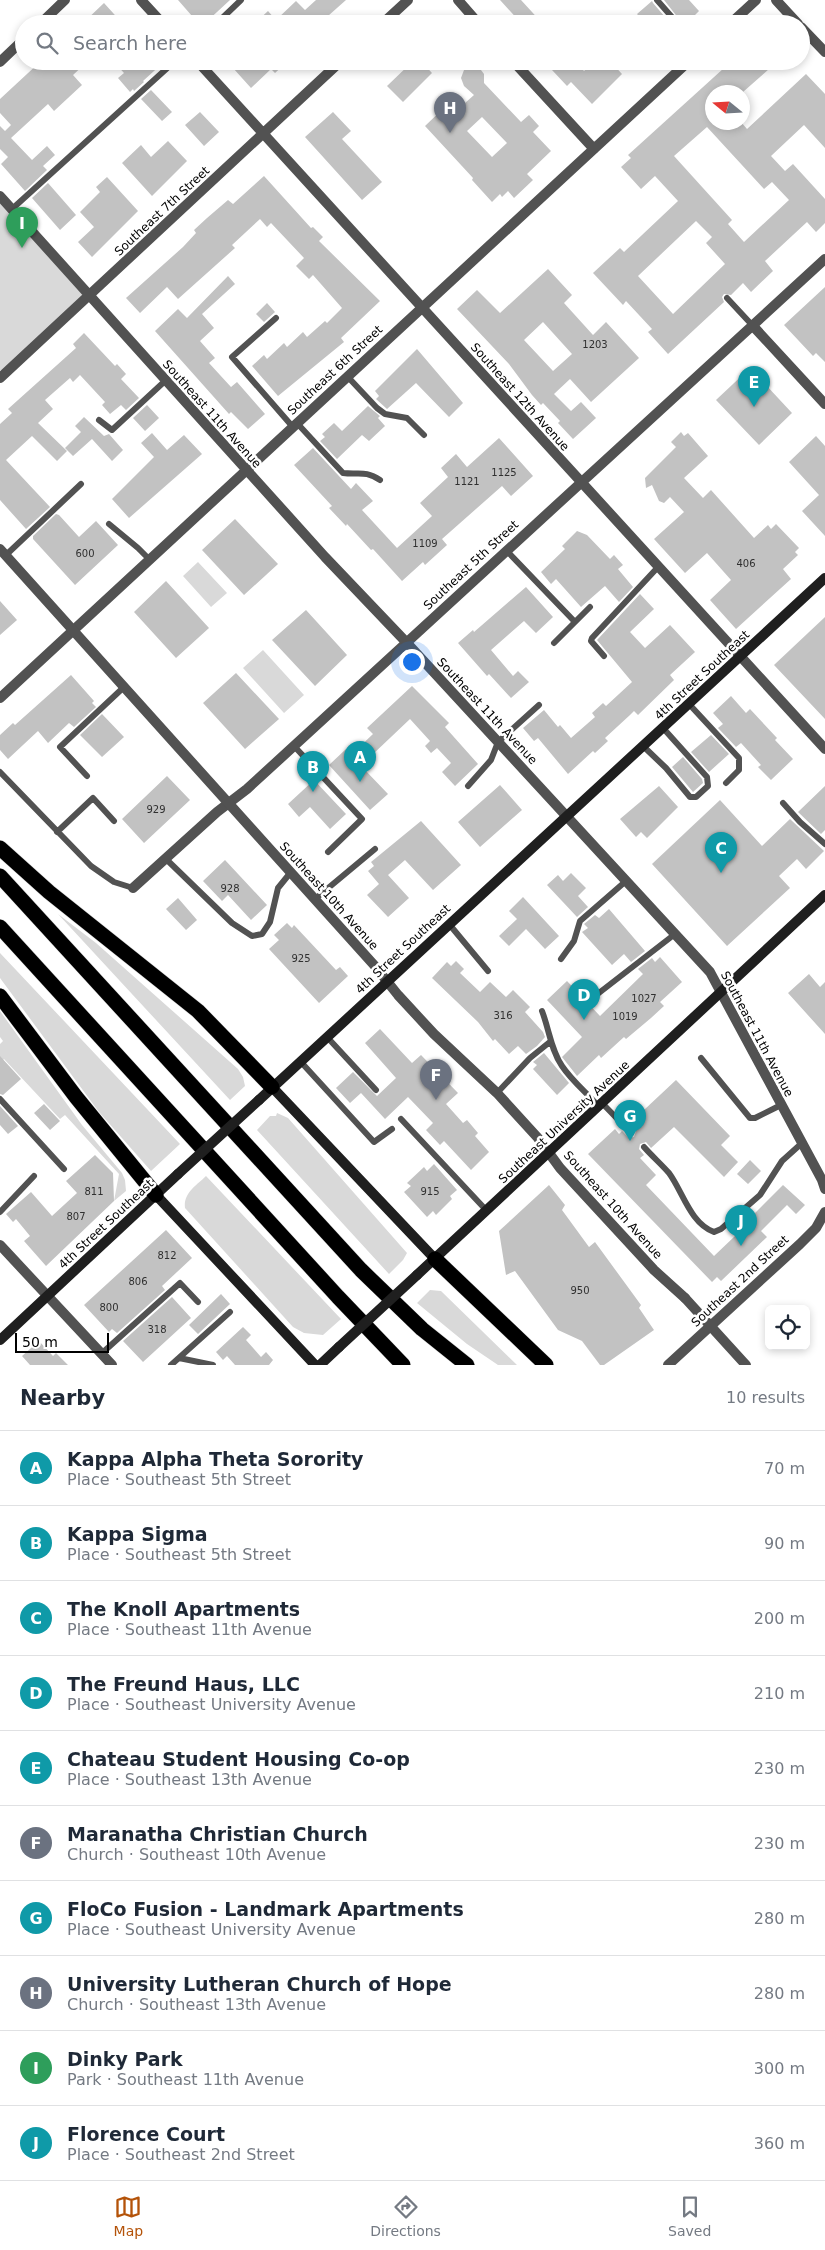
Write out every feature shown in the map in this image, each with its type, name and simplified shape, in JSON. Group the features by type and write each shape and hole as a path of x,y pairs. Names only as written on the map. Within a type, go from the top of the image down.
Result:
{"highway":[{"path":"0,848 49,892 198,1011 272,1087"},
{"path":"0,876 361,1270 422,1329 467,1365"},
{"path":"0,928 338,1297 403,1365"},
{"path":"0,996 76,1097 156,1195"},
{"path":"435,1259 546,1365"}],"main road":[{"name":"4th Street Southeast","path":"0,1340 825,578"},
{"name":"Southeast University Avenue","path":"320,1365 550,1153 825,895"},
{"path":"272,1087 435,1259"},
{"path":"156,1195 315,1365"}],"street":[{"path":"49,15 65,0"},
{"path":"141,0 155,15"},
{"path":"392,15 408,0"},
{"path":"458,0 471,15"},
{"path":"740,15 756,0"},
{"path":"776,0 790,15"},
{"path":"810,36 825,52"},
{"path":"0,62 15,48"},
{"name":"Southeast 12th Avenue","path":"205,70 825,749"},
{"name":"Southeast 7th Street","path":"0,378 331,70"},
{"path":"521,70 594,149"},
{"name":"Southeast 6th Street","path":"0,698 294,424 679,70"},
{"name":"Southeast 11th Avenue","path":"0,196 324,557 406,642 710,972 825,1189"},
{"name":"Southeast 5th Street","path":"133,888 228,803 244,792 825,258"},
{"path":"753,326 825,404"},
{"name":"Southeast 10th Avenue","path":"3,552 434,1034 497,1093 538,1138 560,1168 654,1270 685,1298 746,1365"},
{"name":"Southeast 2nd Street","path":"668,1365 800,1244 816,1228 825,1212"},
{"path":"0,1245 109,1364"}],"lane":[{"path":"226,15 242,0"},
{"path":"657,0 670,15"},
{"path":"12,209 165,70"},
{"path":"727,298 753,326"},
{"path":"276,318 232,357 294,424 343,473 361,472 372,475 380,480"},
{"path":"347,376 385,414 407,418 424,435"},
{"path":"99,420 112,430 165,381"},
{"path":"3,552 81,484"},
{"path":"109,524 149,559"},
{"path":"506,550 575,622"},
{"path":"604,656 591,642 592,638 659,566"},
{"path":"554,643 590,607"},
{"path":"87,776 60,747 124,687"},
{"path":"689,704 739,758 738,770 726,783"},
{"path":"468,786 491,760 498,742 539,705"},
{"path":"644,746 666,768 690,797 696,797 708,786 707,777 663,728"},
{"path":"294,746 362,819 328,852"},
{"path":"0,772 57,832 104,877 123,886 133,888"},
{"path":"57,832 93,798 114,822"},
{"path":"783,803 800,822 825,844"},
{"path":"315,899 375,849"},
{"path":"166,858 217,910 240,929 257,937 262,934 270,922 278,888 290,872"},
{"path":"561,959 574,941 580,921 626,880"},
{"path":"449,924 488,971"},
{"path":"595,996 675,934"},
{"path":"542,1011 561,1065 630,1133"},
{"path":"327,1038 376,1090"},
{"path":"497,1093 530,1058 551,1040"},
{"path":"701,1058 750,1118 755,1118 782,1105"},
{"path":"300,1062 374,1142 392,1129"},
{"path":"0,1099 64,1169"},
{"path":"401,1119 487,1211"},
{"path":"644,1147 669,1174 691,1211 707,1229 714,1232 721,1229 760,1195 782,1161 802,1143"},
{"path":"0,1212 34,1176"},
{"path":"101,1354 180,1283 198,1302"},
{"path":"171,1365 230,1312"},
{"path":"179,1358 213,1365"}],"shaded area":[{"path":"0,199 89,297 4,374 0,370"},
{"path":"198,562 227,593 211,607 183,576"},
{"path":"263,650 304,695 284,713 243,668"},
{"path":"58,914 96,943 238,1069 243,1077 245,1086 230,1100"},
{"path":"0,953 180,1144 151,1171 99,1112 0,978"},
{"path":"0,1011 82,1125 122,1173 126,1191 114,1201 119,1174 65,1115 60,1119 4,1059 0,1063 0,1044 3,1041 0,1037"},
{"path":"277,1113 288,1118 407,1253 403,1260 389,1274 257,1130 270,1116 276,1116"},
{"path":"206,1176 341,1319 323,1335 304,1333 293,1327 185,1208 188,1194"},
{"path":"430,1290 441,1291 517,1365 498,1365 467,1344 417,1303"}],"building":[{"path":"178,0 230,0 214,15 191,15"},
{"path":"316,0 346,0 329,15 281,15 296,1 305,10"},
{"path":"500,0 521,0 535,15 514,15"},
{"path":"664,0 689,0 699,11 695,15 676,15"},
{"path":"652,1 663,15 638,15"},
{"path":"104,3 115,15 91,15"},
{"path":"268,11 272,15 264,15"},
{"path":"31,70 78,70 73,75 82,85 54,111 48,104 11,138 32,160 47,146 55,155 43,166 47,170 25,191 1,164 8,157 0,149 0,126 5,131 11,125 0,113 0,99"},
{"path":"121,70 155,70 134,91 133,89 130,92 118,78 124,73"},
{"path":"235,70 270,70 251,88"},
{"path":"404,70 429,70 432,73 403,102 387,86"},
{"path":"464,70 481,70 484,74 484,83 521,122 529,115 539,126 533,132 551,151 527,174 533,180 514,198 508,191 502,197 500,194 492,202 472,180 473,178 425,126 449,103 456,111 474,95 464,86 461,78","holes":["482,117 507,143 492,157 467,131"]},
{"path":"552,70 618,70 622,74 592,104 571,82 567,86"},
{"path":"722,70 768,70 750,86 705,85"},
{"path":"806,74 825,94 825,148 804,125 771,156 785,171 793,164 825,199 825,223 816,232 807,222 765,261 773,271 751,292 743,283 731,295 724,294 722,297 724,302 668,354 648,332 652,329 626,301 623,305 593,273 620,248 624,252 678,201 655,176 641,189 621,167 631,158 628,155 705,85 705,129 674,156 732,220 728,224 744,242 789,200 772,182 764,189 710,130 750,130 750,126","holes":["696,221 712,237 706,243 725,264 673,314 638,276"]},
{"path":"151,90 172,112 162,121 141,99"},
{"path":"200,112 219,132 204,146 185,125"},
{"path":"333,112 351,131 342,139 382,182 362,200 305,137"},
{"path":"168,141 187,161 152,196 122,163 141,145 151,157"},
{"path":"264,176 311,228 313,227 323,237 319,241 380,301 341,338 344,342 278,396 252,366 264,355 267,359 284,343 287,347 303,332 307,337 325,321 327,323 342,308 313,275 309,279 296,266 304,258 271,223 267,227 260,219 232,245 235,248 178,299 167,287 140,313 126,298 183,247 196,233 194,230 207,218 228,200 233,204"},
{"path":"107,177 138,211 92,257 78,242 94,227 80,212 100,192 96,187"},
{"path":"48,183 76,215 60,230 32,198"},
{"path":"548,269 572,295 564,303 593,335 606,322 639,358 591,402 570,379 554,394 571,411 581,402 596,418 573,439 558,423 560,421 543,403 541,405 509,364 457,309 477,290 500,313","holes":["543,322 572,354 553,371 524,340"]},
{"path":"228,276 235,284 202,314 214,328 200,341 215,358 209,363 231,387 237,382 265,414 248,429 231,412 229,414 155,331 178,309 187,318"},
{"path":"825,287 825,362 816,353 813,356 784,325"},
{"path":"267,303 275,312 264,322 256,314"},
{"path":"84,333 115,366 117,364 126,374 121,379 139,398 126,410 121,405 110,414 102,405 105,402 80,375 73,382 70,378 45,400 53,409 38,423 67,451 57,461 32,436 6,460 50,507 26,529 0,500 0,424 12,413 8,409 76,348 73,344"},
{"path":"417,349 463,403 449,417 416,383 387,409 376,399 379,396 375,391"},
{"path":"750,368 792,413 759,445 716,400"},
{"path":"147,405 159,418 145,431 133,418"},
{"path":"368,406 380,416 378,418 385,426 369,441 362,435 337,459 320,441 325,437 322,434 334,423 342,431"},
{"path":"84,417 104,436 109,434 123,450 112,461 92,439 73,456 65,448 81,432 75,426"},
{"path":"681,432 684,436 688,433 708,456 684,478 703,498 711,490 754,538 768,525 771,529 776,524 799,548 795,552 798,555 783,569 791,579 736,629 710,600 731,580 707,553 685,573 654,539 684,512 670,497 664,503 659,501 652,485 646,488 645,478 676,447 671,442"},
{"path":"152,433 167,450 184,435 202,454 129,518 112,499 154,457 141,443"},
{"path":"816,436 825,446 825,536 802,511 819,495 789,462"},
{"path":"499,438 533,476 511,496 502,486 442,539 447,545 425,565 423,562 402,581 373,549 371,550 329,508 332,506 294,465 313,448 351,489 356,483 373,501 362,510 397,548 432,516 420,503 448,477 441,468 456,454 467,467"},
{"path":"56,514 79,537 96,521 118,545 75,585 33,539 33,536"},
{"path":"235,519 278,564 244,595 202,550"},
{"path":"577,531 587,535 610,559 614,555 623,565 618,569 633,587 619,602 605,586 581,607 556,579 551,584 541,572 565,549 562,546"},
{"path":"166,581 209,628 176,658 134,612"},
{"path":"526,587 553,617 536,633 524,621 491,650 513,676 518,671 529,682 511,698 489,674 487,676 458,643 473,630 474,632"},
{"path":"640,594 654,609 630,632 645,648 670,625 695,652 670,675 674,680 638,715 634,711 605,738 608,741 595,753 593,751 568,774 538,738 534,741 523,728 544,710 558,727 560,725 571,738 595,717 592,713 603,703 606,706 632,682 597,640"},
{"path":"0,601 17,620 0,635"},
{"path":"306,610 347,655 315,686 272,640"},
{"path":"825,617 825,719 774,665"},
{"path":"236,673 279,719 245,749 203,703"},
{"path":"71,675 94,701 92,703 96,707 74,727 69,723 48,743 38,731 8,759 0,750 0,735 13,723 15,725"},
{"path":"412,686 449,723 445,727 478,764 455,786 442,772 451,763 437,748 431,753 425,746 430,741 410,719 371,756 375,761 365,770 388,794 370,810 329,765 346,749 351,755 373,734 367,728"},
{"path":"731,696 746,713 750,709 777,738 775,740 793,759 771,780 758,767 761,765 741,743 736,747 718,728 723,724 713,713"},
{"path":"102,714 124,737 102,757 80,735"},
{"path":"711,735 729,754 709,772 691,752"},
{"path":"683,757 702,779 703,783 693,792 672,767"},
{"path":"167,776 190,800 144,843 122,819"},
{"path":"314,780 346,814 330,829 310,807 299,817 288,804"},
{"path":"500,785 522,810 480,847 458,822"},
{"path":"659,786 678,807 647,838 641,832 636,837 620,819"},
{"path":"825,786 825,830 821,834 798,812"},
{"path":"720,800 762,846 790,819 824,851 806,869 797,859 779,876 790,888 727,946 652,864"},
{"path":"421,821 461,865 433,890 405,860 388,875 409,898 388,917 367,895 379,884 368,871 374,866 371,862"},
{"path":"225,860 267,905 251,920 228,895 222,901 203,881"},
{"path":"571,873 586,888 578,896 588,907 577,917 547,885 558,875 563,881"},
{"path":"523,897 559,936 545,949 526,929 509,946 499,936 517,919 509,911"},
{"path":"178,898 197,920 186,930 166,909"},
{"path":"609,909 645,951 631,962 624,954 612,965 582,932 588,928 584,924 595,915 599,918"},
{"path":"287,923 292,928 294,925 336,970 340,967 348,976 319,1003 269,949 279,940 274,935"},
{"path":"660,957 682,982 660,1002 664,1006 651,1018 626,1039 624,1037 601,1058 599,1055 577,1076 562,1057 582,1037 547,1000 567,981 600,1016 643,974 638,969 652,958 655,962"},
{"path":"456,961 464,969 460,973 480,992 490,982 506,997 513,990 530,1007 525,1012 543,1032 545,1037 537,1046 526,1054 518,1046 509,1054 495,1039 493,1041 478,1022 432,978 447,962 451,966"},
{"path":"809,974 820,987 825,982 825,1034 788,993"},
{"path":"380,1029 412,1063 421,1055 458,1093 446,1104 463,1123 467,1120 478,1133 475,1136 489,1152 471,1170 444,1141 440,1145 426,1130 433,1123 408,1097 385,1119 361,1093 350,1103 336,1088 353,1072 377,1096 396,1078 365,1043"},
{"path":"544,1053 569,1083 557,1095 533,1069 537,1065 533,1062"},
{"path":"0,1056 21,1079 3,1095 0,1094"},
{"path":"676,1080 730,1136 721,1145 738,1162 724,1177 674,1127 651,1148 646,1142 640,1144 639,1149 644,1155 640,1158 656,1175 646,1185 714,1256 756,1216 754,1214 783,1185 805,1205 796,1214 787,1205 761,1231 767,1237 721,1281 717,1277 712,1282 588,1154 615,1129 619,1134 622,1131 629,1138 634,1137 636,1131 629,1124"},
{"path":"44,1104 60,1121 50,1130 34,1113"},
{"path":"0,1106 18,1126 8,1134 0,1125"},
{"path":"95,1155 113,1173 114,1201 46,1266 24,1241 30,1236 16,1219 13,1222 6,1214 31,1192 52,1216 77,1193 66,1181"},
{"path":"750,1160 761,1171 748,1184 737,1174"},
{"path":"434,1164 457,1190 450,1196 452,1199 436,1215 433,1211 427,1217 404,1192 411,1186 407,1183 424,1167 427,1171"},
{"path":"549,1185 565,1205 562,1210 589,1247 595,1242 641,1305 639,1308 654,1330 604,1365 600,1365 582,1341 558,1330 515,1271 506,1275 499,1231"},
{"path":"166,1230 192,1258 162,1286 165,1290 117,1333 112,1329 109,1332 84,1305"},
{"path":"221,1294 230,1304 198,1334 189,1325"},
{"path":"172,1297 191,1318 143,1362 123,1341"},
{"path":"243,1327 251,1335 246,1340 261,1357 266,1352 273,1360 269,1365 235,1365 227,1356 223,1360 216,1352"},
{"path":"39,1341 53,1356 56,1353 68,1365 30,1365 22,1356"}],"place":[{"name":"University Lutheran Church of Hope","path":"450,133"},
{"name":"Dinky Park","path":"22,248"},
{"name":"Chateau Student Housing Co-op","path":"754,407"},
{"name":"Kappa Alpha Theta Sorority","path":"360,782"},
{"name":"Kappa Sigma","path":"313,792"},
{"name":"The Knoll Apartments","path":"721,873"},
{"name":"The Freund Haus, LLC","path":"584,1020"},
{"name":"Maranatha Christian Church","path":"436,1100"},
{"name":"FloCo Fusion - Landmark Apartments","path":"630,1141"},
{"name":"Florence Court","path":"741,1246"}]}
